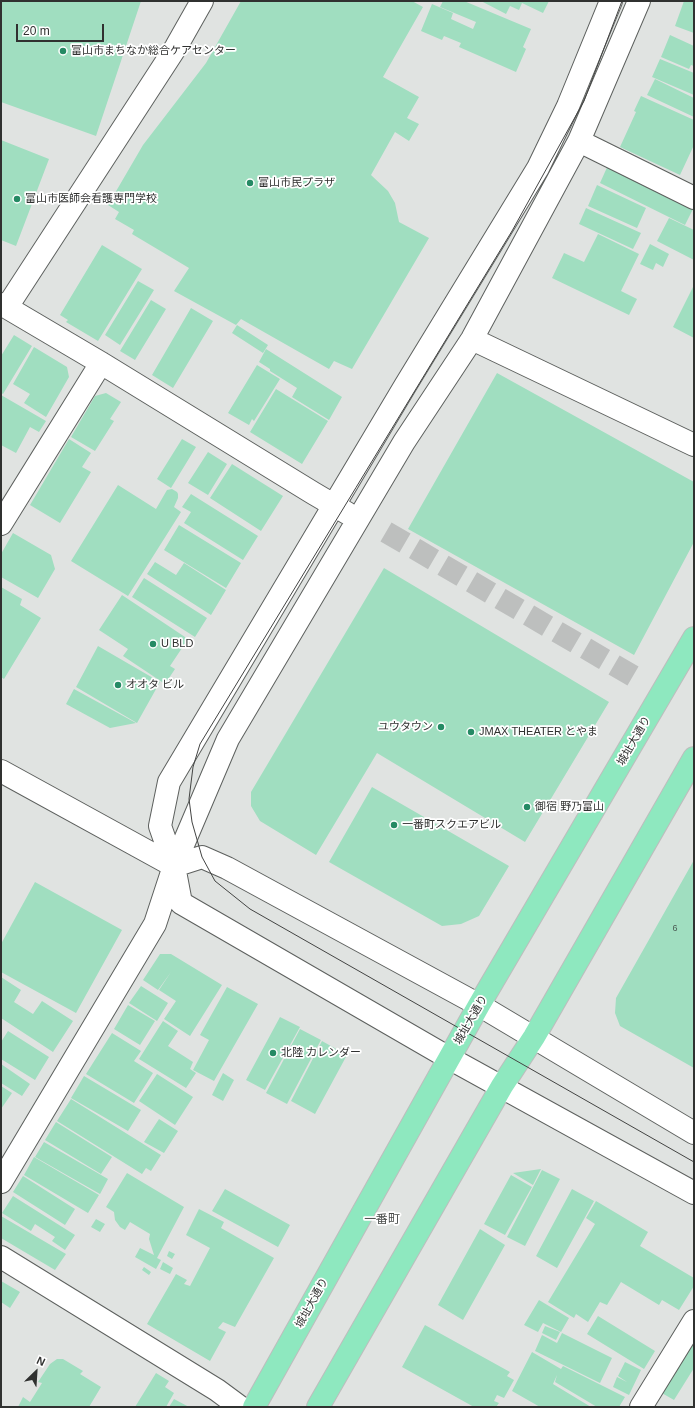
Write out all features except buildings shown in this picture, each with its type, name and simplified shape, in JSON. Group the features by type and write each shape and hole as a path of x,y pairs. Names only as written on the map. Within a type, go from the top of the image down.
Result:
{"highway":[{"name":"城址大通り","path":"254,1407 479,1005 694,638"},
{"path":"318,1407 502,1086 534,1037 694,758"}],"street":[{"path":"202,1 176,47 4,305 334,506 358,519"},
{"path":"611,1 568,106 538,168 405,386 169,782 160,826 174,866 181,903 449,1058 694,1193"},
{"path":"1,1182 155,924 174,866 228,739 404,442 472,339 579,141 638,1"},
{"path":"579,141 694,198"},
{"path":"472,339 694,445"},
{"path":"1,524 101,363"},
{"path":"1,771 174,866 202,857 227,868 479,1005 694,1133"},
{"path":"1,1257 218,1390 240,1407"},
{"path":"645,1406 694,1321"}],"tunnel":[{"path":"386,532 633,676"}],"tram line":[{"path":"622,1 584,101 512,231 200,744 193,767 189,799 192,822 202,857 215,881 250,909 694,1162"}],"place":[{"name":"富山市まちなか総合ケアセンター","path":"63,51"},
{"name":"富山市民プラザ","path":"250,183"},
{"name":"富山市医師会看護専門学校","path":"17,199"},
{"name":"U BLD","path":"153,644"},
{"name":"オオタ ビル","path":"118,685"},
{"name":"ユウタウン","path":"441,727"},
{"name":"JMAX THEATER とやま","path":"471,732"},
{"name":"御宿 野乃富山","path":"527,807"},
{"name":"一番町スクエアビル","path":"394,825"},
{"name":"北陸 カレンダー","path":"273,1053"}],"district":[{"name":"一番町","path":"382,1220"}]}
